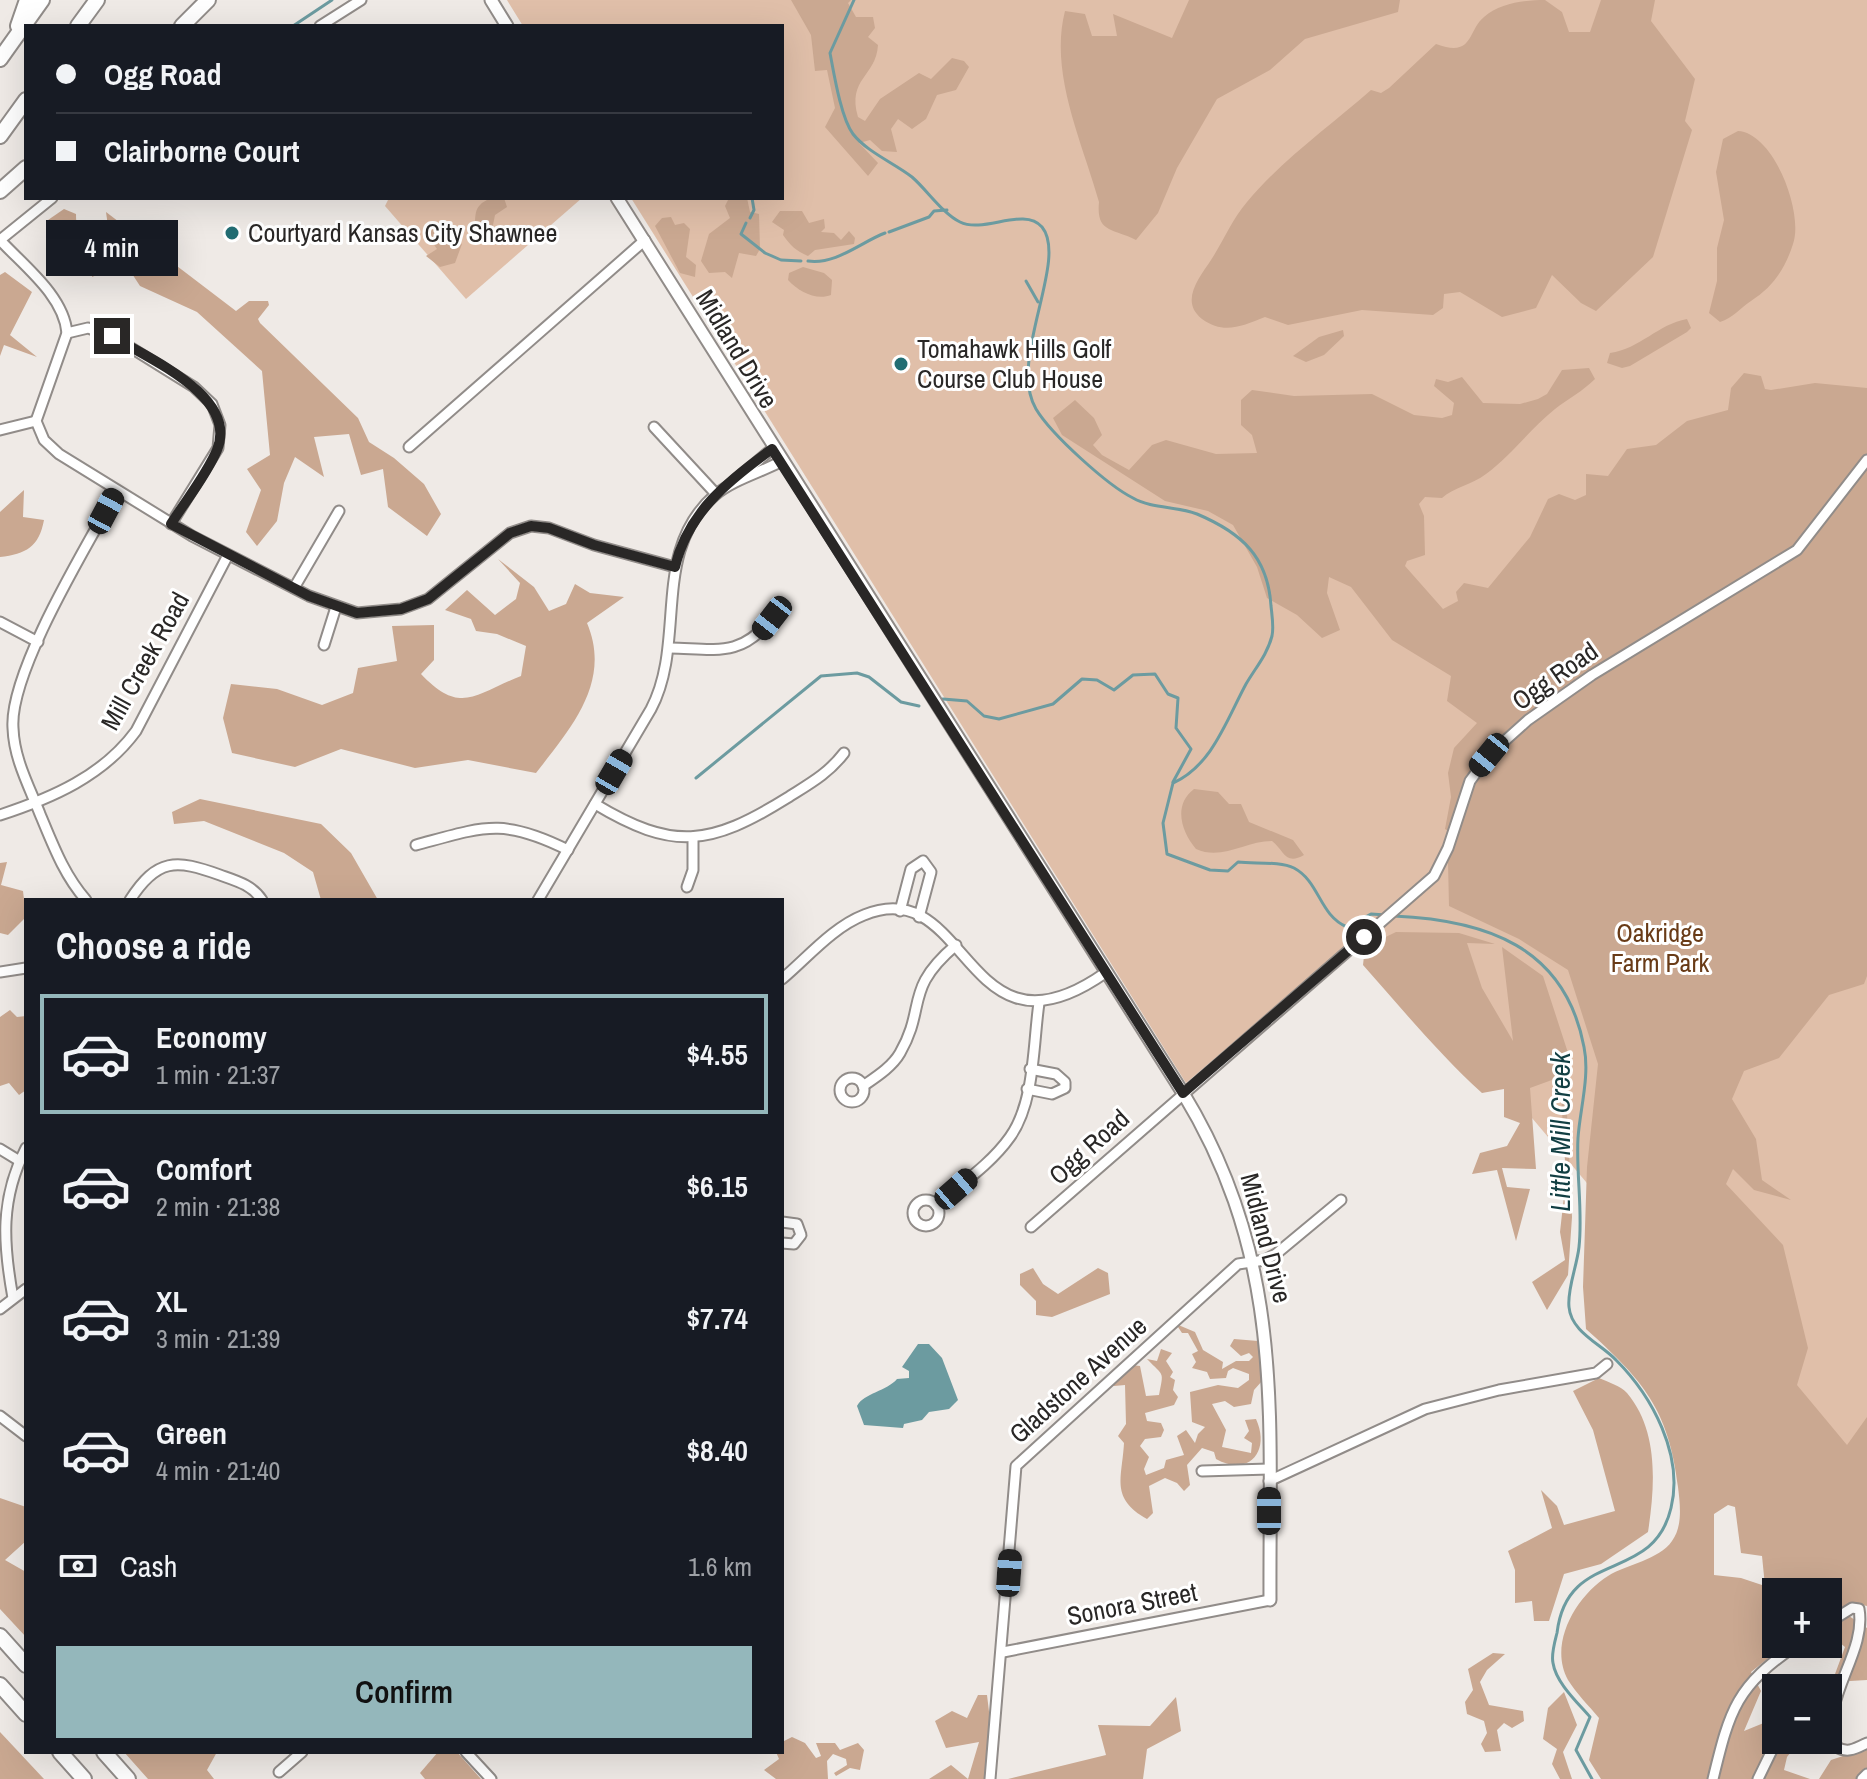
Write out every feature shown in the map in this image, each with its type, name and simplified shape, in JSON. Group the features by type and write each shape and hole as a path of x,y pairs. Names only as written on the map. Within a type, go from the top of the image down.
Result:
{"highway":[{"path":"14,39 27,0"},
{"path":"25,24 42,0"},
{"path":"79,24 97,0"},
{"path":"184,24 208,0"},
{"path":"0,59 24,25"},
{"path":"0,136 24,103"},
{"path":"0,191 24,170"},
{"path":"0,1636 24,1663"},
{"path":"0,1685 24,1712"},
{"path":"62,1754 84,1779"},
{"path":"106,1754 128,1779"}],"main road":[{"path":"491,0 506,24"},
{"name":"Midland Drive","path":"618,200 780,462 1183,1093 1226,1171 1253,1261 1266,1335 1270,1600"}],"street":[{"path":"323,24 361,0"},
{"path":"50,200 0,240 57,303 67,333 36,421 50,447 171,524 336,607 372,613 411,606 442,591 510,533 531,526 549,528 594,545 675,567"},
{"path":"409,447 645,240"},
{"path":"67,333 88,328 112,336 194,387 212,404 220,425 218,448 171,524"},
{"path":"0,430 36,421"},
{"path":"654,427 716,494"},
{"path":"539,898 657,698 670,648 675,567 685,534 716,494 772,449"},
{"name":"Ogg Road","path":"1031,1227 1424,885 1440,867 1470,781 1489,755 1528,720 1592,675 1797,550 1867,460"},
{"path":"733,482 746,480 780,462"},
{"path":"85,898 66,873 20,766 12,726 17,691 38,642 117,491"},
{"path":"294,588 339,511"},
{"name":"Mill Creek Road","path":"0,815 97,772 123,748 136,731 228,555"},
{"path":"324,645 336,607"},
{"path":"670,648 732,649 744,646 772,618"},
{"path":"0,622 38,642"},
{"path":"595,804 631,826 657,835 712,835 764,813 831,771 844,753"},
{"path":"416,845 467,830 504,827 536,834 568,850"},
{"path":"687,887 693,870 693,837"},
{"path":"900,911 911,869 923,861 931,872 919,917"},
{"path":"132,898 153,872 174,863 191,864 242,882 260,898"},
{"path":"784,977 855,919 882,910 900,911 934,924 956,945 975,970 1000,992 1039,1003 1069,996 1105,973"},
{"path":"863,1086 901,1051 922,981 930,969 956,945"},
{"path":"0,972 24,968"},
{"path":"936,1205 1010,1137 1022,1113 1039,1003"},
{"path":"1027,1089 1052,1094 1065,1088 1065,1082 1056,1074 1030,1069"},
{"path":"0,1149 18,1160"},
{"path":"13,1298 2,1236 4,1207 18,1160 24,1151"},
{"name":"Gladstone Avenue","path":"990,1779 1003,1652 1016,1466 1238,1264 1276,1254 1341,1200"},
{"path":"784,1222 797,1224 801,1235 794,1244 784,1243"},
{"path":"0,1309 24,1290"},
{"path":"1202,1471 1269,1475 1425,1409 1499,1390 1596,1373 1607,1364"},
{"path":"0,1416 24,1434"},
{"name":"Sonora Street","path":"1003,1652 1270,1600"},
{"path":"1842,1614 1852,1608 1859,1609 1862,1626 1842,1679"},
{"path":"1713,1779 1731,1708 1759,1672 1778,1658"},
{"path":"1842,1749 1846,1751 1867,1743"},
{"path":"279,1772 300,1754"},
{"path":"468,1754 491,1779"},
{"path":"1758,1779 1770,1754"},
{"path":"1862,1779 1867,1774"}],"green space":[{"name":"Oakridge Farm Park","path":"507,0 1867,0 1867,1515 1370,926 1186,1083 632,200 784,200 784,24 522,24"},
{"path":"791,0 851,0 848,3 856,17 873,17 875,28 868,37 878,45 876,56 856,94 858,117 865,121 880,99 919,73 931,79 952,58 964,61 969,67 956,90 937,95 926,119 912,129 898,119 891,129 897,152 882,151 870,140 859,143 878,163 868,176 825,127 835,108 827,70 815,71 811,35"},
{"path":"1189,0 1400,0 1398,12 1305,39 1270,70 1217,99 1177,168 1158,213 1136,240 1107,228 1100,219 1099,202 1064,83 1061,35 1065,11 1085,14 1092,36 1117,36 1113,14 1172,38"},
{"path":"1545,0 1562,12 1569,32 1590,32 1601,0 1655,0 1651,21 1695,79 1685,121 1692,130 1653,257 1596,311 1581,303 1552,275 1536,308 1502,317 1460,292 1444,294 1443,308 1433,315 1362,310 1288,325 1265,317 1226,328 1210,324 1195,312 1192,297 1197,281 1237,216 1291,158 1371,90 1381,93 1389,88 1436,44 1457,48 1468,41 1484,17 1497,8"},
{"path":"1738,131 1751,135 1774,159 1790,195 1795,230 1793,244 1777,277 1759,296 1720,322 1709,313 1717,281 1717,248 1724,220 1716,172 1723,139"},
{"path":"388,200 580,200 466,299 385,206"},
{"path":"505,200 507,207 495,215 492,230 473,233 477,209 484,201"},
{"path":"728,200 747,200 750,212 759,214 760,249 756,256 739,253 732,278 725,272 709,273 701,261 709,234 730,218 725,206"},
{"path":"64,209 76,214 80,236 87,247 105,259 111,248 106,212 236,311 249,301 268,301 269,305 258,319 260,323 358,418 369,442 394,458 424,484 441,514 427,536 388,507 383,469 361,475 349,434 314,437 324,477 295,457 284,483 277,521 257,546 246,532 261,490 247,469 270,455 262,371 197,312 140,286 125,263 92,277 94,258 76,245 54,260 48,220"},
{"path":"780,211 802,211 809,223 824,219 825,228 821,232 834,233 841,240 849,231 855,238 854,244 815,250 808,256 794,247 783,235 784,230 772,222"},
{"path":"671,217 675,225 684,223 690,229 686,257 696,265 695,277 680,273 655,226 662,218"},
{"path":"435,225 441,227 442,236 462,244 455,263 440,267 426,256 437,249 428,236"},
{"path":"803,267 824,273 832,280 831,295 819,297 808,294 788,280 789,273"},
{"path":"5,272 32,292 10,335 37,357 4,345 0,356 0,275"},
{"path":"1687,319 1691,328 1687,332 1630,366 1622,368 1607,363 1610,353 1631,347 1667,326"},
{"path":"1343,330 1344,336 1324,355 1306,362 1293,356 1319,337"},
{"name":"Oakridge Farm Park","path":"1589,368 1595,379 1555,409 1486,474 1442,498 1425,497 1419,504 1424,516 1425,555 1407,561 1405,566 1443,609 1458,601 1456,592 1464,583 1488,588 1530,537 1548,499 1559,494 1575,500 1586,495 1586,474 1608,476 1627,449 1656,445 1687,421 1728,410 1731,388 1744,373 1761,376 1765,389 1771,390 1815,383 1867,388 1867,976 1864,984 1829,995 1779,1058 1744,1071 1732,1099 1756,1139 1762,1180 1791,1200 1754,1190 1733,1169 1726,1184 1783,1245 1808,1348 1797,1385 1847,1445 1867,1417 1867,1606 1853,1603 1842,1608 1842,1578 1764,1578 1762,1556 1741,1553 1735,1507 1728,1505 1714,1514 1714,1575 1741,1578 1762,1585 1762,1658 1768,1658 1751,1672 1761,1691 1744,1731 1762,1724 1762,1754 1789,1754 1784,1770 1810,1779 1601,1779 1589,1760 1599,1718 1568,1680 1561,1651 1563,1637 1576,1608 1596,1585 1608,1576 1659,1553 1672,1541 1679,1522 1678,1487 1668,1437 1650,1398 1623,1364 1586,1329 1583,1287 1587,1167 1598,1064 1568,970 1519,939 1449,906 1448,862 1458,837 1445,829 1451,797 1448,773 1454,748 1477,723 1447,701 1451,676 1392,640 1351,587 1329,577 1327,593 1340,630 1322,638 1297,615 1267,598 1257,567 1233,525 1208,511 1165,501 1062,435 1053,418 1075,400 1094,418 1102,435 1093,445 1102,455 1129,470 1152,445 1166,440 1216,454 1257,453 1252,435 1241,425 1241,400 1252,390 1294,396 1372,394 1414,415 1442,418 1452,415 1454,403 1434,386 1436,379 1448,382 1462,377 1483,403 1520,404 1547,394 1562,370"},
{"path":"24,490 23,517 44,520 42,529 30,548 0,557 0,512"},
{"path":"498,559 534,587 549,611 566,604 575,584 590,593 624,597 587,623 593,645 591,685 574,721 536,773 468,760 415,768 341,749 295,767 232,753 223,718 231,684 277,689 322,705 353,693 358,668 397,661 392,626 434,625 434,660 421,674 447,695 469,698 521,676 526,646 497,634 476,631 471,619 445,610 467,590 495,615 516,599 520,583"},
{"path":"1194,789 1218,792 1229,804 1241,804 1249,822 1293,840 1304,855 1289,858 1272,841 1215,853 1196,849 1186,834 1181,810 1187,795"},
{"path":"200,799 321,824 351,853 377,898 320,898 313,872 284,853 204,821 174,824 172,812"},
{"path":"7,862 1,885 23,891 24,900 24,919 8,935 0,933 0,863"},
{"path":"1396,932 1459,933 1495,944 1467,943 1482,988 1513,1041 1502,947 1543,976 1571,1062 1566,1092 1572,1217 1568,1275 1547,1310 1532,1282 1565,1260 1560,1232 1566,1178 1560,1077 1530,1088 1536,1169 1502,1168 1507,1187 1530,1189 1516,1241 1497,1170 1472,1174 1480,1153 1507,1146 1520,1123 1504,1117 1504,1089 1482,1093 1363,965 1365,947"},
{"path":"10,1010 17,1017 24,1016 24,1091 19,1095 9,1083 0,1086 0,1017"},
{"path":"1033,1268 1043,1284 1058,1294 1098,1268 1108,1273 1110,1294 1052,1317 1036,1315 1036,1301 1020,1285 1020,1274"},
{"path":"1176,1324 1195,1332 1203,1350 1223,1362 1222,1369 1236,1361 1249,1361 1253,1357 1249,1353 1241,1356 1230,1346 1234,1339 1258,1341 1262,1381 1254,1390 1251,1404 1234,1407 1225,1401 1212,1404 1226,1430 1222,1447 1251,1453 1252,1443 1244,1438 1249,1431 1245,1420 1256,1419 1261,1442 1254,1458 1238,1465 1216,1459 1214,1452 1202,1448 1187,1465 1190,1485 1184,1491 1177,1483 1165,1478 1149,1486 1153,1513 1147,1519 1135,1511 1123,1495 1124,1443 1118,1436 1126,1424 1125,1385 1114,1386 1112,1381 1132,1365 1140,1366 1146,1396 1159,1395 1161,1374 1147,1359 1157,1361 1161,1349 1172,1353 1166,1361 1173,1372 1170,1377 1175,1380 1173,1390 1178,1397 1174,1405 1145,1413 1147,1421 1161,1423 1164,1430 1161,1437 1145,1439 1140,1446 1149,1457 1144,1469 1146,1475 1164,1468 1166,1460 1184,1455 1177,1436 1186,1430 1195,1443 1205,1427 1192,1422 1190,1392 1218,1385 1238,1388 1249,1380 1249,1374 1233,1368 1226,1378 1210,1379 1207,1372 1192,1368 1196,1362 1192,1354 1198,1351 1188,1333 1182,1333"},
{"path":"1599,1378 1627,1393 1645,1424 1653,1478 1648,1532 1601,1564 1564,1574 1549,1621 1534,1621 1532,1601 1515,1603 1515,1570 1508,1551 1552,1528 1541,1490 1557,1506 1564,1525 1615,1511 1593,1430 1573,1391"},
{"path":"0,1498 24,1506 24,1543 5,1560 24,1571 24,1635 0,1609"},
{"path":"1842,1616 1849,1616 1867,1628 1867,1680 1850,1681 1842,1677 1842,1674 1835,1674 1845,1647 1842,1645"},
{"path":"1493,1653 1505,1654 1487,1670 1480,1682 1489,1705 1523,1711 1524,1721 1512,1728 1504,1723 1497,1730 1501,1751 1485,1752 1481,1744 1487,1733 1484,1721 1467,1714 1465,1702 1473,1690 1468,1669"},
{"path":"1564,1692 1577,1725 1563,1752 1572,1779 1560,1779 1552,1764 1557,1749 1543,1739 1548,1708"},
{"path":"978,1695 987,1695 991,1728 984,1779 968,1779 979,1742 946,1748 935,1721 952,1711 967,1718"},
{"path":"1176,1697 1181,1731 1147,1749 1143,1779 1008,1779 1106,1755 1098,1725 1150,1726"},
{"path":"0,1732 44,1779 0,1779"},
{"path":"792,1737 805,1743 816,1758 821,1756 816,1743 835,1743 840,1750 858,1743 864,1750 860,1770 850,1768 836,1776 834,1773 847,1765 846,1759 833,1754 827,1761 828,1779 776,1779 764,1770 779,1759 777,1754 784,1754 784,1741"},
{"path":"1867,1738 1867,1779 1819,1779 1831,1760 1861,1750"},
{"path":"126,1754 216,1754 207,1770 214,1779 148,1779"},
{"path":"436,1754 459,1754 481,1779 425,1779 420,1773"},
{"path":"951,1765 968,1779 929,1779"}],"water":[{"path":"918,1344 929,1344 942,1358 958,1400 949,1409 929,1412 922,1420 904,1424 903,1428 864,1425 857,1406 897,1379 909,1378 909,1371 902,1367"}],"waterway":[{"path":"296,24 332,0"},
{"name":"Little Mill Creek","path":"854,0 830,53 842,107 853,134 873,152 912,177 941,208 960,222 980,225 1025,219 1042,227 1048,242 1048,263 1028,365 1029,389 1043,419 1080,458 1133,498 1197,514 1227,530 1250,549 1264,574 1273,621 1270,643 1208,753 1187,775 1173,783 1163,823 1167,854 1210,870 1228,871 1238,862 1294,868 1309,881 1331,915 1347,927 1371,914 1386,915"},
{"path":"750,218 754,210 752,200"},
{"path":"889,232 929,217 934,211 947,210"},
{"path":"746,223 741,234 765,253 781,260 801,261"},
{"path":"808,261 828,260 885,233"},
{"path":"1026,281 1038,302"},
{"path":"696,778 821,676 857,673 869,677 901,702 919,706"},
{"path":"943,699 967,701 984,716 999,719 1053,704 1082,679 1097,680 1114,690 1133,675 1155,674 1168,694 1178,698 1176,728 1191,749 1173,782"},
{"name":"Little Mill Creek","path":"1394,916 1459,924 1516,945 1540,962 1559,984 1574,1013 1584,1047 1585,1081 1578,1152 1580,1233 1569,1307 1575,1324 1616,1360 1653,1409 1669,1447 1674,1488 1671,1508 1661,1532 1647,1548 1593,1576 1576,1588 1564,1606 1553,1663 1563,1685 1590,1717 1576,1750 1592,1779"}],"place":[{"name":"Courtyard Kansas City Shawnee","path":"232,233"},
{"name":"Tomahawk Hills Golf Course Club House","path":"901,364"}],"route":[{"path":"112,336 194,387 217,413 220,425 218,448 171,524 309,596 357,613 401,609 428,599 455,581 500,540 531,526 549,528 594,545 675,567 680,546 695,518 716,494 772,449 1183,1093 1364,937"}]}
